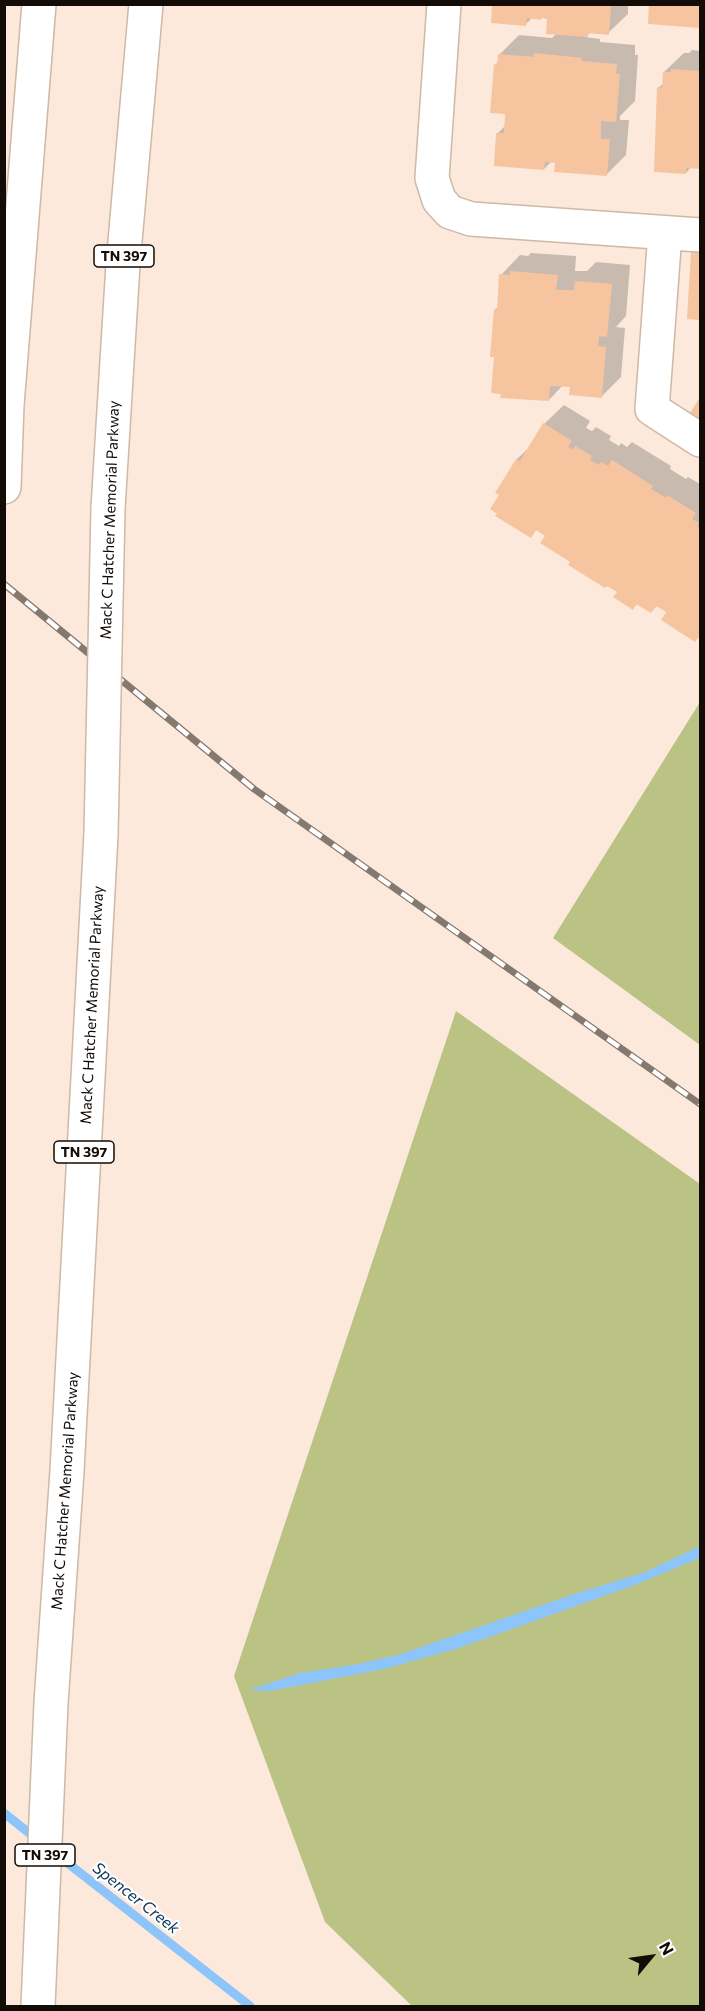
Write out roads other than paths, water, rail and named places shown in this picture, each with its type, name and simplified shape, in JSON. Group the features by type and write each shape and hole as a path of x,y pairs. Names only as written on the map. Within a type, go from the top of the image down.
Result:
{"main road":[{"path":"4,487 8,405 39,4"},
{"name":"Mack C Hatcher Memorial Parkway","path":"38,2007 51,1703 67,1471 101,834 108,508 123,264 146,4"},
{"path":"444,4 432,178 436,192 444,206 456,215 471,219 700,235"},
{"path":"665,233 652,409 700,440"}],"water":[{"path":"700,1546 700,1558 632,1586 456,1649 384,1669 270,1691 249,1690 300,1673 398,1655 577,1593 643,1573"}],"waterway":[{"name":"Spencer Creek","path":"4,1813 38,1840"},
{"name":"Spencer Creek","path":"51,1850 250,2006"}],"railway":[{"path":"4,584 254,789 700,1104"}]}
